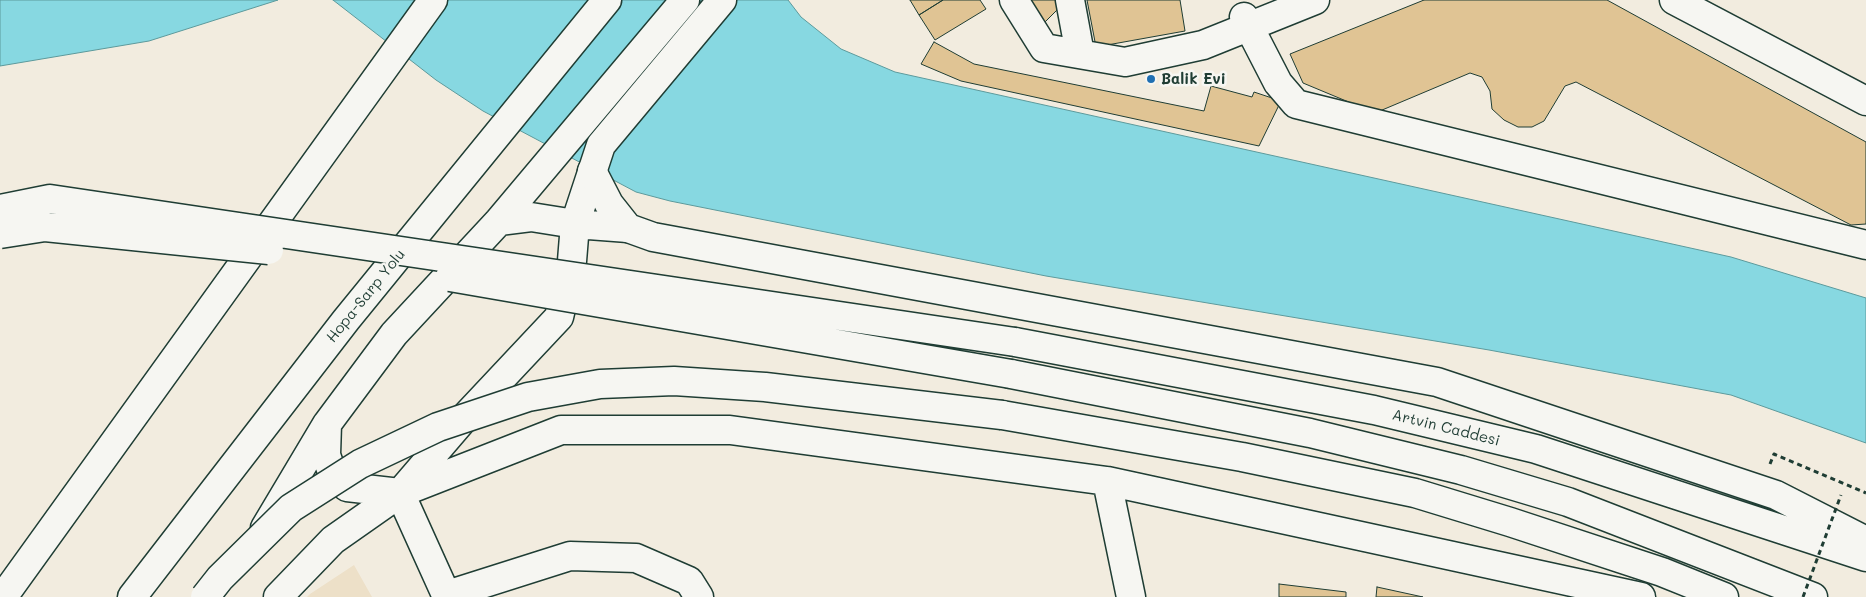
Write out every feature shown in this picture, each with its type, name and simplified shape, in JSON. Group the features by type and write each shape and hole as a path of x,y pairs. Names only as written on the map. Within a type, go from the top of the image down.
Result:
{"main road":[{"path":"3,597 433,0"},
{"name":"Hopa-Sarp Yolu","path":"132,597 346,320 606,0"},
{"path":"220,597 260,537 328,424 394,334 499,221 685,0"},
{"path":"400,493 466,416 559,317 572,260 575,224 601,145 722,0"},
{"path":"1014,0 1044,48 1125,62 1203,45 1246,22 1315,0"},
{"path":"1070,0 1080,54"},
{"path":"1674,0 1866,101"},
{"path":"1246,22 1278,83 1296,104 1866,245"},
{"path":"592,171 609,204 628,228"},
{"name":"Artvin Caddesi","path":"0,209 50,199 1016,342 1374,410 1536,450 1866,557"},
{"path":"499,221 531,218 628,228 653,237 1437,382 1776,495 1866,541"},
{"path":"0,234 45,227 323,255 1011,374 1310,433 1461,470 1568,502 1813,597"},
{"path":"205,597 220,578 291,508 360,464 438,427 528,397 600,384 674,381 765,387 1002,415 1242,457 1415,494 1510,522 1644,566 1724,597"},
{"path":"328,424 326,455 333,474 347,486 400,493"},
{"path":"278,597 333,540 400,493 561,430 730,430 1107,482 1641,597"},
{"path":"1107,482 1131,597"},
{"path":"400,493 448,596 570,556 636,558 690,580 699,597"}],"path":[{"path":"1768,469 1774,454 1866,493"},
{"path":"1803,597 1841,495"}],"shaded area":[{"path":"354,565 372,597 307,597 310,594"}],"water":[{"path":"0,0 278,0 149,41 0,66"},
{"path":"333,0 788,0 801,17 841,49 895,72 1731,257 1866,298 1866,443 1731,395 1489,350 1046,276 670,201 636,192 483,111 436,80"}],"building":[{"path":"910,0 943,0 919,15"},
{"path":"943,0 980,0 986,9 935,40 919,15"},
{"path":"1026,0 1059,0 1062,5 1044,23"},
{"path":"1087,0 1180,0 1185,31 1096,47"},
{"path":"1424,0 1607,0 1866,142 1866,224 1851,225 1576,82 1565,86 1544,121 1532,127 1518,127 1504,120 1492,109 1490,91 1482,77 1470,73 1375,113 1303,83 1290,54"},
{"path":"934,42 974,64 1204,111 1211,86 1252,97 1254,92 1281,101 1259,146 961,81 921,64"},
{"path":"1279,584 1346,592 1346,597 1279,597"},
{"path":"1377,587 1423,597 1376,597"}],"place":[{"name":"Balik Evi","path":"1151,79"}]}
